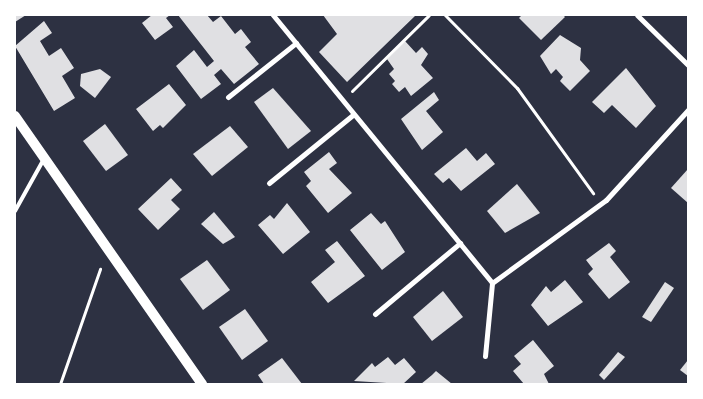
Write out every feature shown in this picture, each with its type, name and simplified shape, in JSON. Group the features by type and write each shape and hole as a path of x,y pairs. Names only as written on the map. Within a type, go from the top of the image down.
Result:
{"main road":[{"path":"15,116 202,384"}],"street":[{"path":"273,15 492,283 485,356"},
{"path":"637,15 688,65"},
{"path":"228,96 296,43"},
{"path":"492,283 601,204 688,110"},
{"path":"269,183 354,114"},
{"path":"375,314 460,244"}],"lane":[{"path":"15,211 44,159"}],"path":[{"path":"343,100 429,15"},
{"path":"445,15 517,88 601,204"},
{"path":"60,384 107,248"}],"building":[{"path":"15,15 26,15 15,22"},
{"path":"152,15 170,15 166,18 173,27 155,40 142,23"},
{"path":"178,15 207,15 213,22 221,16 235,34 241,29 251,42 245,47 259,64 234,84 221,69 214,75 221,84 201,99 176,66 194,50 207,67 214,61"},
{"path":"323,15 416,15 347,82 319,52 337,34"},
{"path":"522,15 563,15 565,17 541,40 519,18"},
{"path":"44,21 52,33 40,41 49,56 61,48 74,68 62,76 75,98 54,111 15,46"},
{"path":"560,35 581,48 580,60 590,71 570,91 560,81 563,77 556,69 551,74 540,56"},
{"path":"405,41 416,53 422,47 428,54 421,65 433,78 411,96 405,87 399,92 392,84 395,81 389,74 394,69 387,59"},
{"path":"626,68 656,106 636,128 612,105 604,113 592,102"},
{"path":"100,69 111,77 95,98 80,86 81,74"},
{"path":"169,84 186,105 163,128 160,125 153,131 136,109"},
{"path":"273,88 311,131 288,149 254,102"},
{"path":"434,92 439,100 426,111 443,132 422,150 401,119"},
{"path":"105,124 128,155 106,171 83,141"},
{"path":"230,126 248,147 212,176 193,154"},
{"path":"466,148 477,161 486,153 495,164 461,191 449,178 443,183 434,174"},
{"path":"329,152 337,163 329,169 352,193 328,213 306,186 311,181 304,172"},
{"path":"688,169 688,203 671,188"},
{"path":"171,178 182,190 171,200 180,209 158,230 138,209"},
{"path":"517,184 540,213 505,233 487,211"},
{"path":"287,203 310,232 283,254 258,225 270,215 274,219"},
{"path":"214,212 235,237 223,244 201,224"},
{"path":"371,213 381,224 385,221 405,252 382,270 350,230"},
{"path":"337,241 365,276 328,303 311,282 335,262 325,250"},
{"path":"609,243 616,251 610,257 630,282 609,299 588,274 593,269 586,260"},
{"path":"207,260 230,290 203,310 180,279"},
{"path":"565,280 583,302 548,326 531,305 546,286 551,292"},
{"path":"665,282 674,288 651,322 642,317"},
{"path":"443,291 463,317 432,341 413,317"},
{"path":"245,309 268,341 242,360 219,327"},
{"path":"533,340 554,366 544,374 549,384 524,384 513,371 521,364 514,356"},
{"path":"618,352 625,357 604,380 599,375"},
{"path":"388,357 395,365 404,358 416,372 403,384 354,381 372,363 375,367"},
{"path":"282,358 302,384 264,384 258,375"},
{"path":"688,360 688,376 680,370"},
{"path":"436,371 452,384 421,384"}]}
